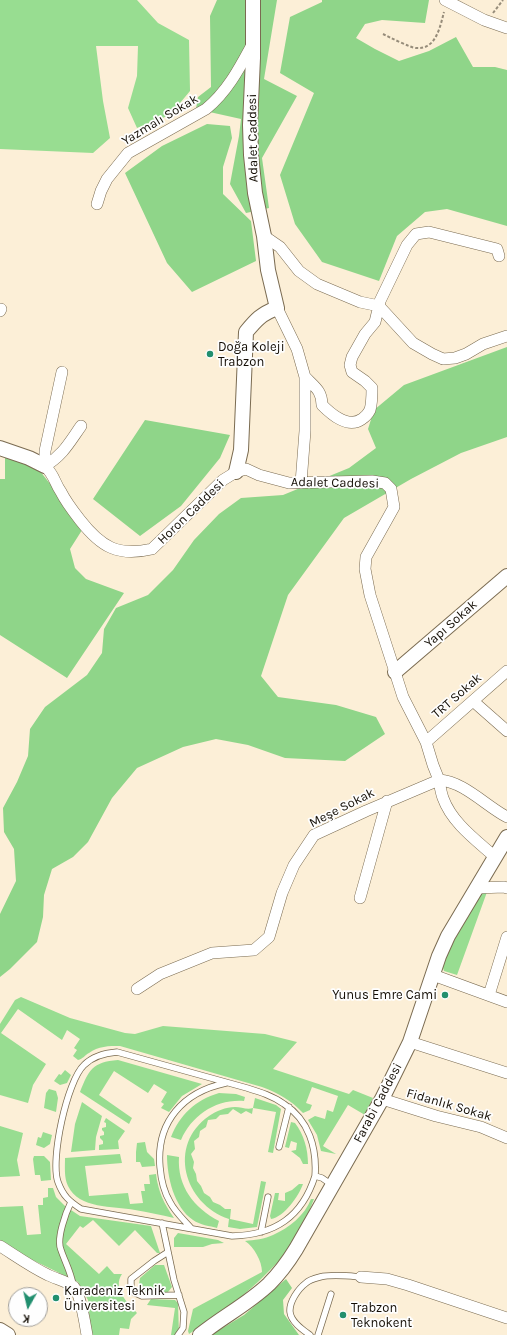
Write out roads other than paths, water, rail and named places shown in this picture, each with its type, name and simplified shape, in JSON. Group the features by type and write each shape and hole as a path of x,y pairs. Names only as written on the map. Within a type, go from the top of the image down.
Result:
{"street":[{"name":"Adalet Caddesi","path":"253,0 250,125 251,155 255,193 264,236 268,270 277,308"},
{"path":"446,0 484,20 507,28"},
{"name":"Yazmalı Sokak","path":"98,204 101,191 106,180 128,153 206,109 216,100 233,78 253,42"},
{"path":"305,378 318,390 322,396 322,405 340,420 349,423 356,423 364,418 372,403 372,388 352,372 350,365 352,357 365,334 375,322 382,296 407,245 416,234 429,232 497,249 499,256"},
{"path":"264,236 280,247 299,271 317,284 360,302 379,306 413,342 443,359 461,356 483,344 507,336"},
{"path":"236,472 241,450 246,332 256,319 265,312 277,308 297,349 305,378 305,431 301,483"},
{"path":"45,466 45,452 62,372"},
{"path":"45,466 56,459 81,426"},
{"name":"Horon Caddesi","path":"0,448 29,458 45,466 52,473 60,491 71,509 90,533 106,546 119,551 138,552 152,549 223,480 236,472"},
{"name":"Adalet Caddesi","path":"236,472 246,470 258,475 289,483 372,481 385,483 391,489 394,507 366,557 365,569 370,595 403,697 426,742 439,780"},
{"name":"Yapı Sokak","path":"395,672 507,576"},
{"name":"TRT Sokak","path":"426,742 507,671"},
{"path":"473,701 507,731"},
{"path":"495,857 464,830 451,813 442,798 439,780 447,780 466,790 507,817"},
{"name":"Meşe Sokak","path":"136,989 160,974 212,953 254,950 269,937 282,893 294,865 314,835 387,801 439,780"},
{"path":"360,898 387,801"},
{"name":"Farabi Caddesi","path":"200,1335 251,1299 269,1284 282,1271 296,1250 382,1099 410,1042 439,956 448,936 507,837"},
{"path":"477,888 507,888"},
{"path":"489,995 507,937"},
{"path":"433,975 507,1002"},
{"path":"410,1042 507,1073"},
{"name":"Fidanlık Sokak","path":"382,1099 436,1116 481,1127 507,1138"},
{"path":"0,1246 49,1276 74,1287 84,1315 87,1335"},
{"path":"361,1277 387,1279 507,1318"},
{"path":"0,1330 8,1335"}],"lane":[{"path":"117,1052 228,1083 268,1095 289,1107 295,1111 302,1120 310,1136 315,1151 315,1176 309,1194 296,1212 284,1222 272,1229 245,1236 232,1236 81,1209 63,1194 57,1180 56,1152 69,1092 83,1065 105,1053 117,1052"},
{"path":"191,1228 170,1202 163,1187 159,1158 160,1143 169,1121 186,1100 212,1086 228,1083"},
{"path":"279,1147 289,1107"},
{"path":"315,1176 322,1178 332,1185"},
{"path":"261,1232 268,1197"},
{"path":"71,1202 63,1224 60,1249 72,1275 74,1287"},
{"path":"162,1223 174,1280 184,1312 183,1328 178,1335"},
{"path":"168,1252 131,1279 131,1286 133,1292 142,1296 179,1295"},
{"path":"310,1335 300,1328 290,1313 292,1302 306,1282 321,1277 361,1277"},
{"path":"318,1335 331,1294"}],"place":[{"name":"Doğa Koleji Trabzon","path":"210,354"},
{"name":"Yunus Emre Cami","path":"445,995"},
{"name":"Karadeniz Teknik Üniversitesi","path":"56,1298"},
{"name":"Trabzon Teknokent","path":"343,1315"}]}
